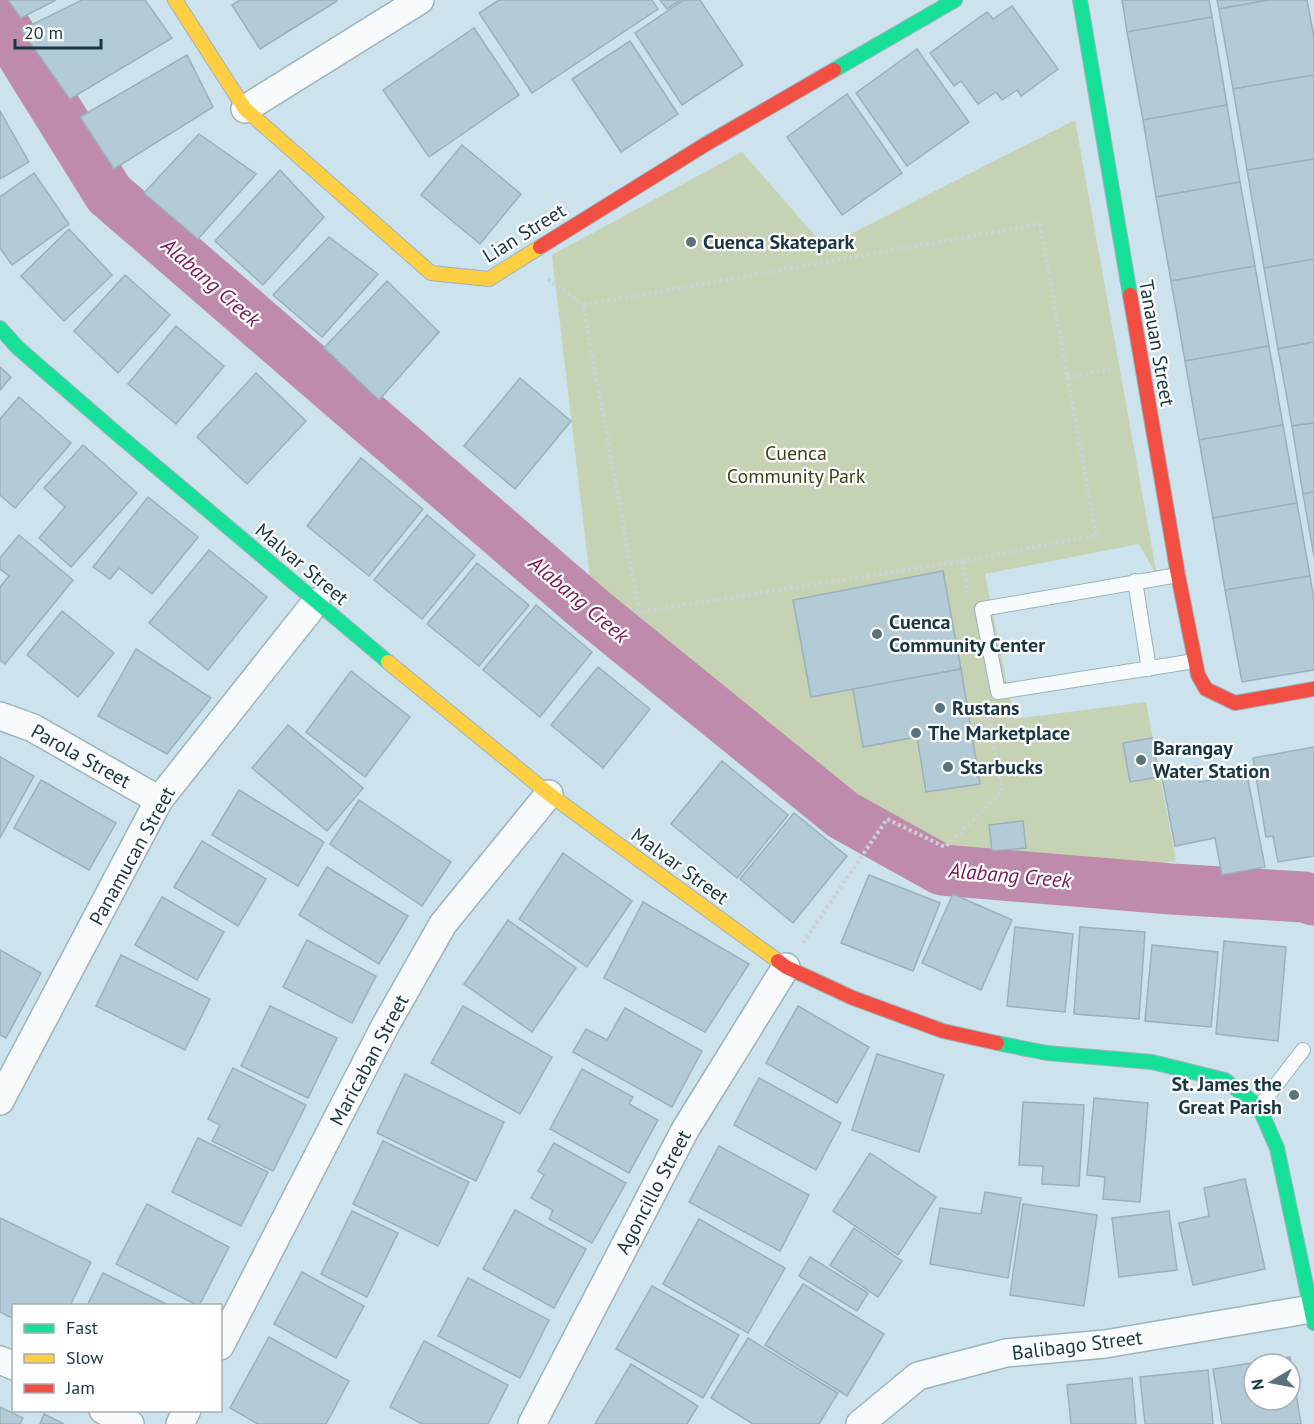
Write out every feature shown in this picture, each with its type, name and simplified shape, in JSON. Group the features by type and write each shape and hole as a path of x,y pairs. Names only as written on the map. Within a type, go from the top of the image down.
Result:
{"street":[{"name":"Lian Street","path":"175,0 245,109 431,273 489,279 706,144 955,0"},
{"path":"245,109 420,0"},
{"name":"Tanauan Street","path":"1080,0 1141,365 1198,675 1206,689 1234,703 1314,689"},
{"name":"Malvar Street","path":"0,328 44,371 316,602 549,794 786,967 853,998 943,1031 1047,1053 1152,1062 1225,1080 1259,1107 1277,1148 1313,1313"},
{"name":"Panamucan Street","path":"0,1101 159,800 316,602"},
{"name":"Parola Street","path":"0,716 33,728 159,800"},
{"name":"Maricaban Street","path":"222,1342 385,1026 443,924 549,794"},
{"name":"Agoncillo Street","path":"532,1424 685,1130 786,967"},
{"name":"Balibago Street","path":"860,1424 918,1377 1006,1353 1105,1344 1313,1313"},
{"path":"107,1412 130,1424"}],"lane":[{"path":"1178,575 982,609 998,692 1195,661"},
{"path":"1135,581 1149,669"},
{"path":"1259,1107 1303,1050"}],"path":[{"path":"521,259 583,305 639,612 962,561 1096,535 1040,224 583,305"},
{"path":"1067,376 1141,365"},
{"path":"962,561 968,599"},
{"path":"786,967 887,819 945,847 1002,792 986,702"}],"green space":[{"name":"Cuenca Community Park","path":"1075,120 1157,576 1139,544 985,574 1014,719 1146,702 1176,861 1054,879 942,870 594,613 552,255 742,152 825,247"}],"building":[{"path":"8,0 56,0 21,18"},
{"path":"82,0 145,0 172,38 70,99 21,30"},
{"path":"240,0 337,1 260,49 232,5"},
{"path":"499,0 652,0 658,9 532,93 479,13"},
{"path":"660,0 681,0 667,9"},
{"path":"684,0 700,0 743,65 682,105 635,33"},
{"path":"1122,0 1209,0 1212,17 1127,32"},
{"path":"1217,0 1269,0 1219,9"},
{"path":"1269,0 1307,0 1314,37 1314,75 1233,89 1219,9"},
{"path":"1012,6 1058,69 1021,96 1017,90 1002,100 996,92 978,104 961,81 954,86 930,53 987,12 993,19"},
{"path":"1212,17 1227,105 1143,120 1127,32"},
{"path":"474,28 519,95 429,157 383,90"},
{"path":"630,41 678,114 621,152 572,79"},
{"path":"917,49 969,122 907,166 856,93"},
{"path":"187,55 213,107 114,169 80,117"},
{"path":"1314,75 1314,159 1247,170 1233,89"},
{"path":"847,94 902,173 842,215 787,137"},
{"path":"1227,105 1240,182 1156,197 1143,120"},
{"path":"0,111 29,162 0,179"},
{"path":"199,134 256,174 198,239 144,193"},
{"path":"462,145 521,194 480,244 421,195"},
{"path":"1314,159 1314,259 1264,268 1247,170"},
{"path":"280,170 324,217 263,285 215,241"},
{"path":"34,173 69,224 12,265 0,248 0,197"},
{"path":"1240,182 1255,266 1171,281 1156,197"},
{"path":"69,229 112,275 64,321 21,276"},
{"path":"329,237 378,274 322,337 273,295"},
{"path":"1314,259 1314,342 1278,349 1264,268"},
{"path":"1255,266 1269,346 1185,361 1171,281"},
{"path":"125,275 170,315 118,373 74,331"},
{"path":"387,281 439,332 379,400 324,348"},
{"path":"176,326 224,366 176,424 128,384"},
{"path":"1314,342 1314,423 1292,426 1278,349"},
{"path":"1269,346 1283,425 1199,440 1185,361"},
{"path":"0,367 11,377 0,390"},
{"path":"256,373 306,421 247,484 197,437"},
{"path":"520,378 571,421 515,489 464,446"},
{"path":"19,397 71,443 15,508 0,495 0,419"},
{"path":"1314,423 1314,492 1303,494 1292,426"},
{"path":"1283,425 1297,503 1213,518 1199,440"},
{"path":"83,445 137,493 71,567 39,538 65,507 44,488"},
{"path":"361,458 423,509 369,576 307,526"},
{"path":"1314,492 1314,556 1303,494"},
{"path":"148,497 198,537 152,594 119,568 110,579 93,567"},
{"path":"1297,503 1310,576 1225,590 1213,518"},
{"path":"427,515 475,555 422,619 374,580"},
{"path":"19,535 73,580 5,664 0,660 0,587 9,576 0,569 0,558"},
{"path":"209,550 267,597 208,670 149,623"},
{"path":"477,563 529,605 479,666 427,624"},
{"name":"Cuenca Community Center","path":"943,571 961,669 811,697 793,600"},
{"path":"1310,576 1314,600 1314,670 1242,682 1225,590"},
{"path":"536,605 592,652 540,717 483,670"},
{"path":"62,611 114,653 78,697 27,655"},
{"path":"136,649 211,698 167,754 98,716"},
{"path":"598,667 650,709 603,768 551,725"},
{"name":"The Marketplace","path":"961,669 980,784 926,792 917,737 863,747 853,689"},
{"path":"351,671 410,717 365,777 306,732"},
{"path":"288,725 363,788 327,831 252,768"},
{"name":"Barangay Water Station","path":"1152,738 1159,777 1130,782 1123,743"},
{"path":"1314,747 1314,856 1278,862 1273,836 1266,837 1253,758"},
{"path":"0,757 34,776 0,838"},
{"path":"722,761 788,815 737,878 671,824"},
{"path":"1197,766 1200,782 1215,779 1213,770 1236,766 1238,776 1247,775 1265,867 1222,875 1215,838 1175,846 1161,772"},
{"path":"41,780 116,823 89,870 14,828"},
{"path":"239,790 324,842 298,886 212,835"},
{"path":"359,800 451,862 422,906 330,844"},
{"path":"794,813 847,856 793,923 740,879"},
{"path":"1023,821 1026,848 992,851 989,825"},
{"path":"202,841 266,879 238,926 174,887"},
{"path":"563,853 632,901 587,967 519,919"},
{"path":"327,867 408,916 379,964 299,915"},
{"path":"869,875 940,903 913,971 841,943"},
{"path":"953,894 1012,920 981,990 922,963"},
{"path":"162,897 224,932 197,980 135,945"},
{"path":"643,902 749,964 705,1032 604,978"},
{"path":"508,920 576,968 532,1032 464,984"},
{"path":"1015,927 1073,934 1065,1012 1007,1006"},
{"path":"1080,927 1145,932 1139,1019 1074,1014"},
{"path":"307,940 376,976 352,1023 283,987"},
{"path":"1224,941 1286,947 1278,1041 1216,1034"},
{"path":"1152,945 1218,952 1211,1027 1145,1021"},
{"path":"0,950 41,973 6,1038 0,1035"},
{"path":"121,955 210,999 185,1050 96,1006"},
{"path":"270,1006 337,1038 308,1098 241,1066"},
{"path":"463,1006 552,1057 520,1114 431,1063"},
{"path":"798,1006 869,1047 837,1103 766,1063"},
{"path":"625,1008 702,1051 672,1107 573,1052 586,1029 607,1040"},
{"path":"877,1054 944,1075 919,1152 852,1130"},
{"path":"233,1068 306,1105 273,1171 212,1141 220,1125 208,1119"},
{"path":"582,1069 633,1097 629,1104 658,1120 629,1173 550,1129"},
{"path":"405,1074 504,1122 476,1181 377,1133"},
{"path":"759,1078 841,1123 816,1170 734,1125"},
{"path":"1094,1098 1148,1103 1140,1202 1103,1199 1105,1177 1087,1175"},
{"path":"1023,1102 1084,1105 1079,1186 1042,1184 1043,1166 1019,1165"},
{"path":"198,1138 268,1172 241,1226 172,1192"},
{"path":"383,1141 469,1182 438,1246 353,1204"},
{"path":"554,1143 626,1183 592,1243 549,1219 553,1210 531,1198 544,1175 538,1171"},
{"path":"719,1146 809,1195 780,1251 689,1202"},
{"path":"870,1153 936,1197 898,1255 833,1211"},
{"path":"1245,1179 1265,1269 1193,1285 1179,1223 1209,1216 1204,1188"},
{"path":"985,1192 1021,1198 1008,1278 930,1264 940,1208 981,1214"},
{"path":"147,1204 229,1247 200,1304 195,1304 116,1264"},
{"path":"1023,1204 1097,1215 1084,1306 1010,1295"},
{"path":"515,1210 586,1249 554,1308 483,1269"},
{"path":"352,1211 398,1233 367,1297 321,1274"},
{"path":"1169,1211 1177,1270 1119,1277 1112,1218"},
{"path":"0,1218 91,1262 71,1304 12,1304 12,1318 0,1312"},
{"path":"699,1219 785,1268 748,1333 663,1284"},
{"path":"854,1228 902,1261 878,1297 830,1265"},
{"path":"810,1257 868,1293 857,1311 799,1276"},
{"path":"302,1272 364,1306 336,1358 274,1324"},
{"path":"103,1273 166,1304 88,1304"},
{"path":"468,1278 549,1320 520,1378 438,1336"},
{"path":"803,1284 884,1334 847,1396 765,1345"},
{"path":"652,1286 739,1335 703,1398 616,1349"},
{"path":"269,1337 349,1381 326,1424 258,1424 230,1408"},
{"path":"748,1338 838,1393 819,1424 753,1424 711,1398"},
{"path":"424,1341 508,1385 488,1424 422,1424 390,1407"},
{"path":"631,1364 698,1406 687,1424 595,1424"},
{"path":"1242,1364 1242,1412 1299,1412 1301,1424 1222,1424 1213,1369"},
{"path":"1208,1370 1213,1424 1145,1424 1140,1377"},
{"path":"1132,1378 1136,1424 1071,1424 1067,1385"},
{"path":"0,1407 23,1418 20,1424 0,1424"},
{"path":"44,1414 64,1424 40,1424"}],"waterway":[{"name":"Alabang Creek","path":"0,19 109,194 594,613 843,815 942,870 1171,889 1304,897 1314,900"}],"traffic: fast":[{"path":"834,70 955,0"},
{"path":"1080,0 1130,295"},
{"path":"0,328 18,348 115,432 388,662"},
{"path":"997,1043 1047,1053 1152,1062 1225,1080 1259,1107 1277,1148 1314,1323"}],"traffic: slow":[{"path":"175,0 245,109 431,273 489,279 540,247"},
{"path":"388,662 549,794 778,961"}],"traffic: jam":[{"path":"540,247 706,144 834,70"},
{"path":"1130,295 1178,575 1198,675 1206,689 1235,703 1314,689"},
{"path":"778,961 786,967 853,998 943,1031 997,1043"}],"place":[{"name":"Cuenca Skatepark","path":"691,242"},
{"name":"Cuenca Community Center","path":"877,634"},
{"name":"Rustans","path":"940,708"},
{"name":"The Marketplace","path":"916,733"},
{"name":"Barangay Water Station","path":"1141,760"},
{"name":"Starbucks","path":"948,767"},
{"name":"St. James the Great Parish","path":"1294,1095"}]}
